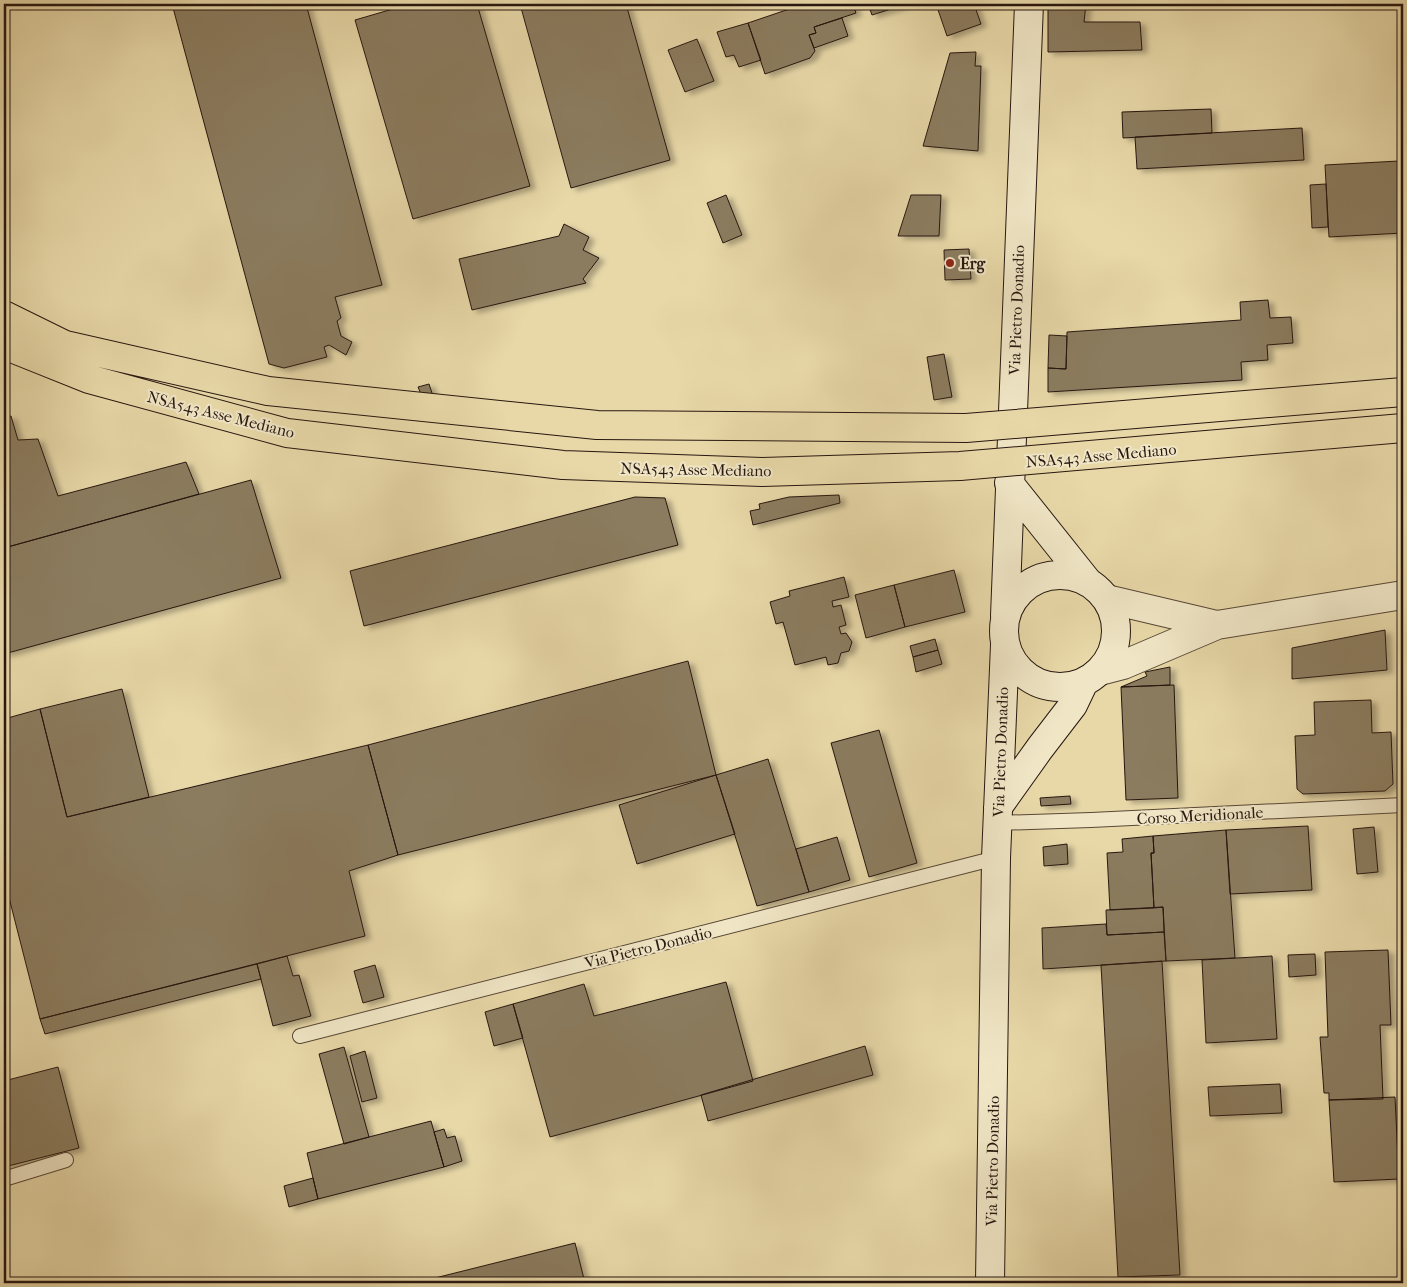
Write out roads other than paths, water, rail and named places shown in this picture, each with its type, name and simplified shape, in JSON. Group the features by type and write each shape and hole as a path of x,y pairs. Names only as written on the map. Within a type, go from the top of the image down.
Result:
{"highway":[{"name":"NSA543 Asse Mediano","path":"4,315 65,345 268,391 597,425 966,428 1403,392"},
{"name":"NSA543 Asse Mediano","path":"4,345 12,350 89,379 287,433 563,465 762,472 960,466 1403,428"}],"main road":[{"name":"Via Pietro Donadio","path":"1005,616 1029,4"},
{"path":"998,815 1035,755 1073,705 1092,676 1108,661 1114,649 1116,636 1114,617 1097,590 1009,483"},
{"path":"1217,625 1097,590 1072,576 1055,574 1038,578 1023,588 1012,600 1005,616 1003,631 1005,645 1011,660 1022,673 1036,682 1052,687 1068,687 1217,625 1403,595"},
{"name":"Via Pietro Donadio","path":"990,1283 996,858 1005,645"}],"lane":[{"name":"Corso Meridionale","path":"998,815 1100,820 1403,805"},
{"name":"Via Pietro Donadio","path":"300,1036 996,858"},
{"path":"4,1179 66,1160"}],"place":[{"name":"Erg","path":"950,263"}]}
